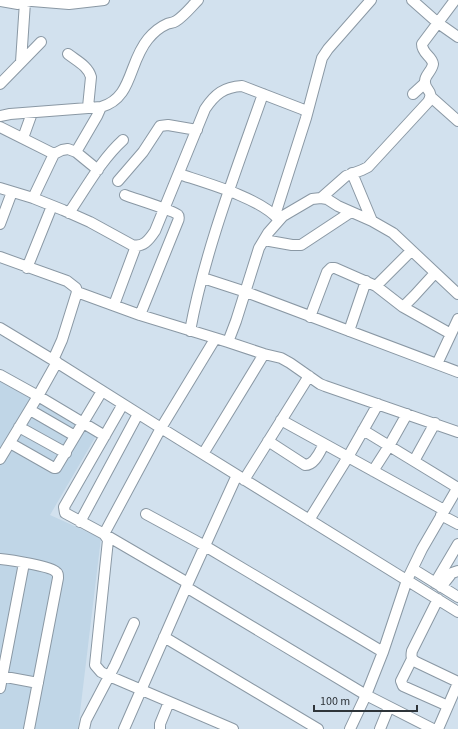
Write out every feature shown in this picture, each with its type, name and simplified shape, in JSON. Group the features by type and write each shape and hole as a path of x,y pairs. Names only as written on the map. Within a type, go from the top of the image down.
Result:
{"street":[{"path":"0,1 18,4 31,1 69,4 104,0"},
{"path":"0,116 101,107 112,102 124,91 139,51 149,38 166,24 175,22 198,0"},
{"path":"228,342 246,292 259,248 277,218 322,58 328,49 371,0"},
{"path":"413,0 438,23 458,37"},
{"path":"413,94 425,83 427,75 433,64 433,61 423,51 422,44 455,0"},
{"path":"21,62 31,1"},
{"path":"0,84 41,42"},
{"path":"68,54 85,66 90,72 91,77 88,107"},
{"path":"425,83 431,93 431,97 458,121"},
{"path":"0,188 33,198 90,222 132,245 142,245 149,240 165,209 205,109 216,94 236,86 242,86 307,111"},
{"path":"190,331 194,306 202,278 229,192 263,94"},
{"path":"321,198 346,176 368,167 431,97"},
{"path":"76,152 101,107"},
{"path":"23,138 32,113"},
{"path":"118,181 143,152 160,126 168,125 197,130"},
{"path":"0,127 54,154"},
{"path":"68,213 113,149 123,140"},
{"path":"33,198 54,154 62,150 68,149 76,152 98,170"},
{"path":"352,173 372,221"},
{"path":"179,174 229,192 267,208 277,218"},
{"path":"0,224 12,192"},
{"path":"125,195 178,215 178,221 140,315"},
{"path":"277,218 312,199 327,199 393,233 458,294"},
{"path":"27,268 52,206"},
{"path":"264,240 292,245 301,245 351,212"},
{"path":"114,305 136,246"},
{"path":"376,286 411,251"},
{"path":"0,257 27,268 67,281 76,288 77,292 55,361 38,396 0,459"},
{"path":"310,317 327,272 331,268 340,269 376,286 403,307 451,334"},
{"path":"403,307 435,273"},
{"path":"202,278 246,292 458,372"},
{"path":"349,331 366,281"},
{"path":"77,292 140,315 281,358 320,384 458,432"},
{"path":"437,364 458,319"},
{"path":"0,328 458,612"},
{"path":"104,534 161,428 215,339"},
{"path":"203,454 264,354"},
{"path":"0,375 105,436"},
{"path":"124,729 187,585 240,477 268,441 309,376"},
{"path":"10,443 54,468 58,466 102,391"},
{"path":"123,404 64,507 65,513 104,534 366,696 433,729"},
{"path":"309,520 348,457 378,404"},
{"path":"30,410 75,436"},
{"path":"80,522 138,414"},
{"path":"374,471 407,414"},
{"path":"281,420 374,471 443,512 458,524"},
{"path":"414,461 435,423"},
{"path":"19,427 66,452"},
{"path":"350,729 366,696 413,568 422,549 458,487 363,430"},
{"path":"268,441 305,465 312,463 324,444"},
{"path":"146,514 205,546 383,652"},
{"path":"104,534 108,540 95,665 101,672 109,676 233,729"},
{"path":"438,585 458,544"},
{"path":"0,558 58,573 30,729"},
{"path":"0,688 1,676 24,563"},
{"path":"413,568 458,598"},
{"path":"438,585 452,572 458,571"},
{"path":"438,599 412,651 412,659 401,681 402,686 448,706"},
{"path":"84,729 86,720 134,623"},
{"path":"164,637 318,729"},
{"path":"412,659 458,682 438,729"},
{"path":"1,676 38,683"},
{"path":"160,729 160,724 169,702"},
{"path":"380,729 389,707"}],"shaded area":[{"path":"0,380 96,436 50,515 101,538 78,729 0,729"}]}
